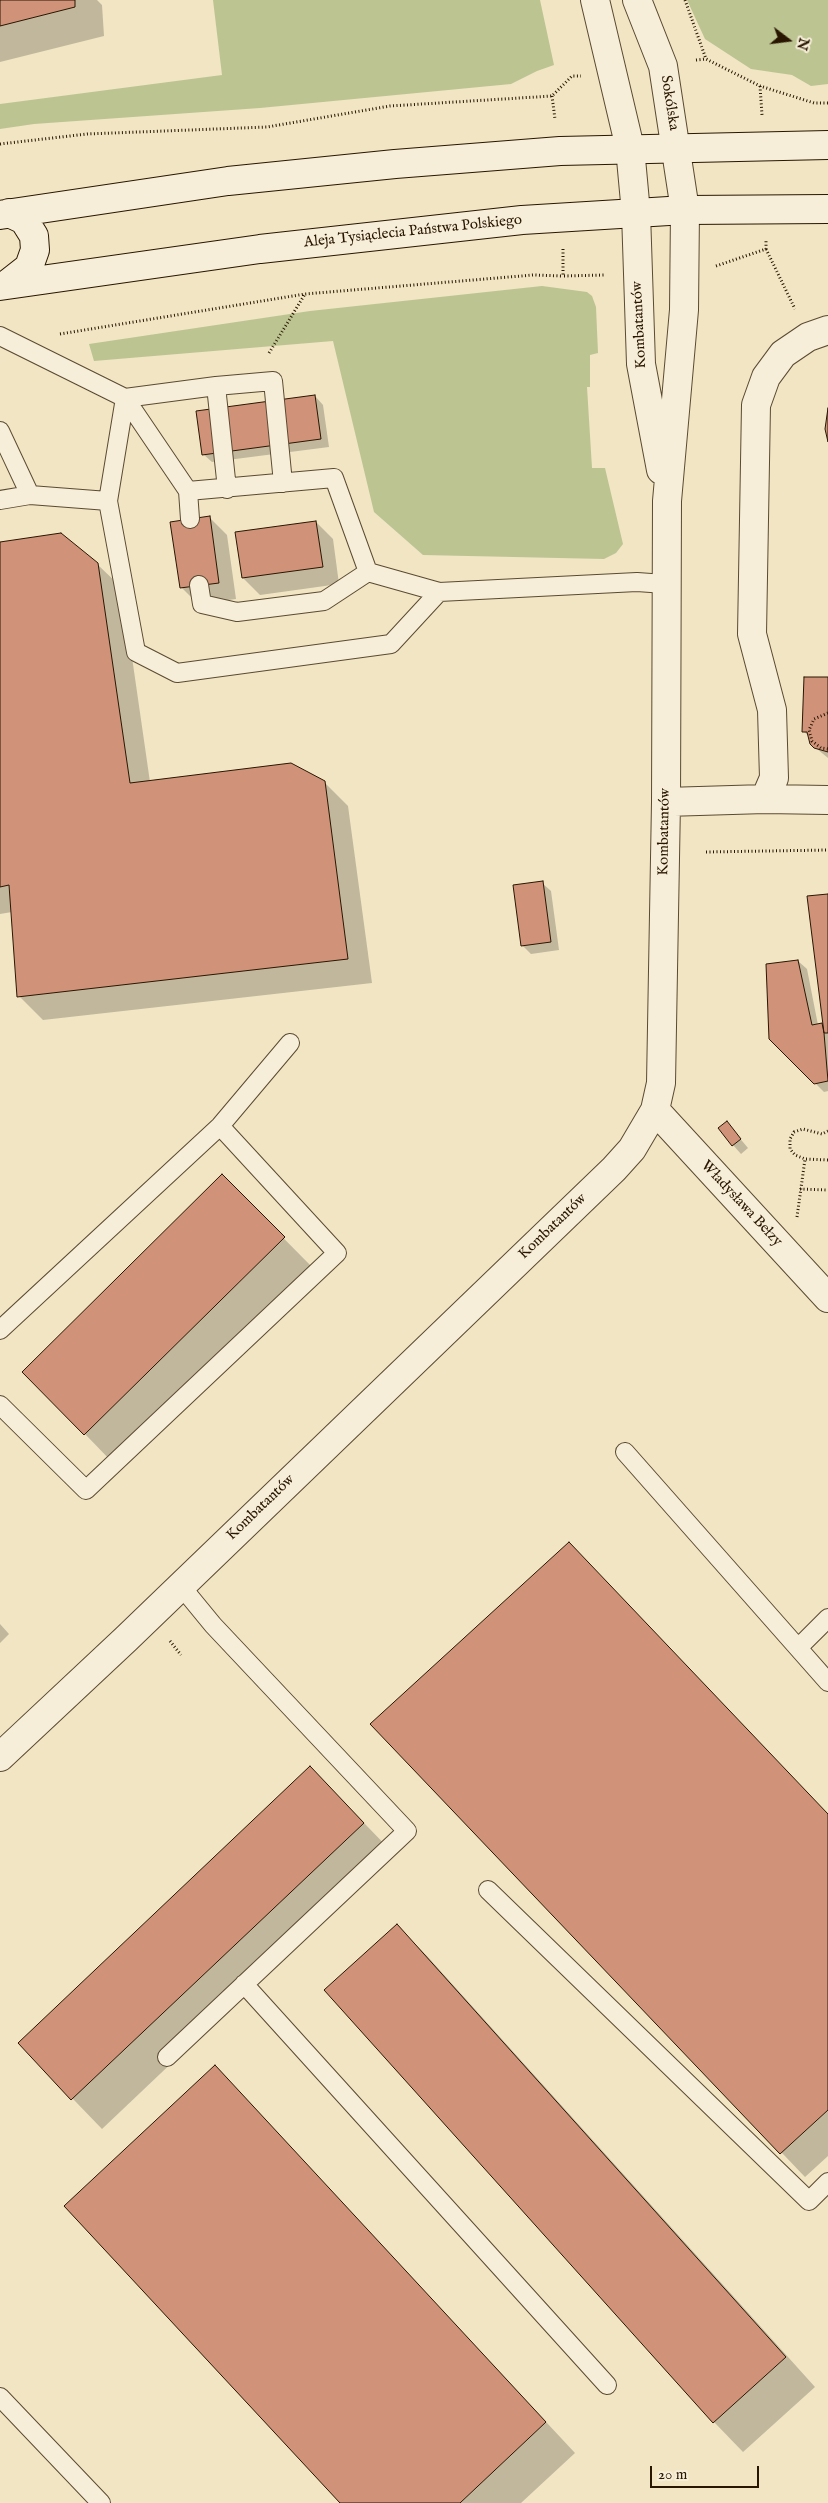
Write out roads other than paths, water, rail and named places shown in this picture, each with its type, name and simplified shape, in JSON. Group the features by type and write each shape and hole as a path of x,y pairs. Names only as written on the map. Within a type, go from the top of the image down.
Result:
{"street":[{"path":"595,0 630,148"},
{"name":"Sokólska","path":"636,0 663,66 684,210"},
{"path":"4,214 228,181 560,150 828,145"},
{"name":"Kombatantów","path":"630,148 636,212 641,364 667,501"},
{"name":"Aleja Tysiąclecia Państwa Polskiego","path":"3,285 260,248 522,220 684,210 828,209"},
{"name":"Kombatantów","path":"0,1757 181,1586 614,1169 632,1150 655,1110 661,1083 666,802 667,501 684,310 684,210"},
{"path":"3,285 29,267 35,250 34,236 24,220 4,214"},
{"path":"765,799 774,778 772,710 752,634 756,405 766,377 783,354 818,333"},
{"path":"666,802 765,799 828,800"},
{"name":"Władysława Bełzy","path":"655,1110 828,1298"}],"lane":[{"path":"7,339 125,398 188,491 190,519"},
{"path":"125,398 216,386 273,381 283,483"},
{"path":"216,386 226,488"},
{"path":"125,398 108,502 136,652 176,673 391,644 439,592"},
{"path":"0,431 30,495"},
{"path":"188,491 334,478 368,572"},
{"path":"0,500 30,495 108,502"},
{"path":"199,585 202,604 237,612 324,601 368,572 439,592 637,582 666,584"},
{"path":"0,1330 220,1126 290,1043"},
{"path":"0,1405 86,1490 337,1253 220,1126"},
{"path":"625,1452 828,1682"},
{"path":"167,2057 407,1831 213,1625 181,1586"},
{"path":"798,1648 828,1618"},
{"path":"488,1890 809,2201 828,2182"},
{"path":"244,1984 607,2384"},
{"path":"0,2397 101,2503"}]}
